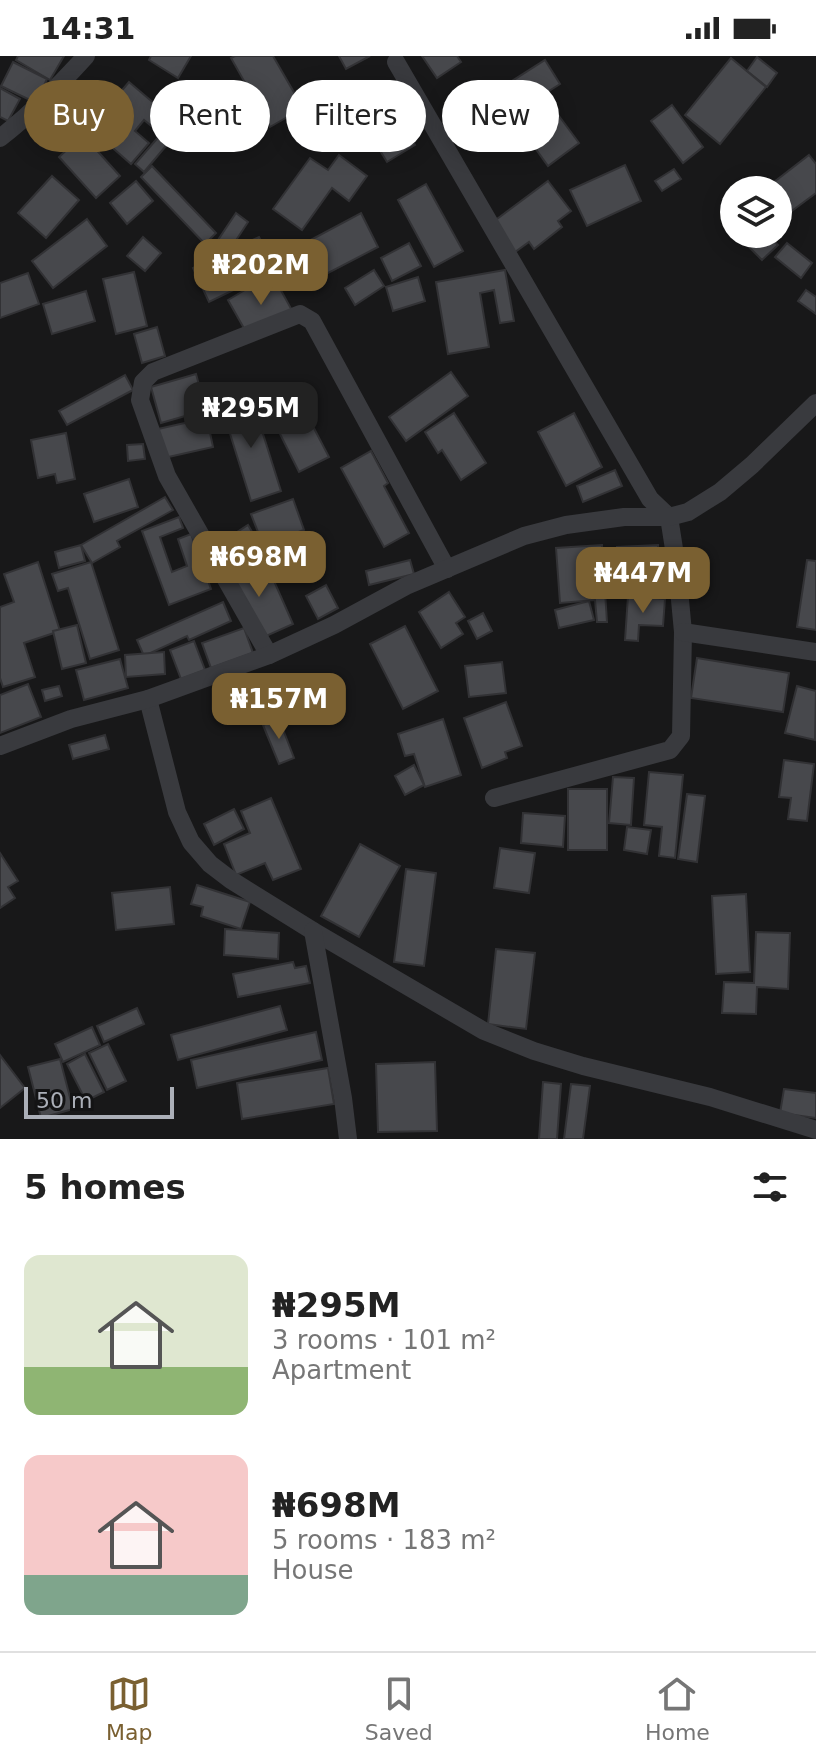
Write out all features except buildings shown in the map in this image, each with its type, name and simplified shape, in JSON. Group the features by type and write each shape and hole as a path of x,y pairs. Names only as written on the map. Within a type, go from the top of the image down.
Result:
{"street":[{"path":"0,138 56,90 86,56"},
{"path":"396,62 650,499 669,517 677,568 683,632 681,736 670,750 494,798"},
{"path":"269,655 167,476 140,400 143,382 153,372 300,314 312,321 447,569"},
{"path":"0,746 71,719 148,699 269,655 334,625 406,586 524,536 566,525 624,517 669,517 688,512 720,492 752,465 816,403"},
{"path":"683,632 816,652"},
{"path":"148,699 177,812 191,842 210,864 231,880 484,1031 583,1066 710,1097 816,1130"},
{"path":"313,931 348,1139"}]}
